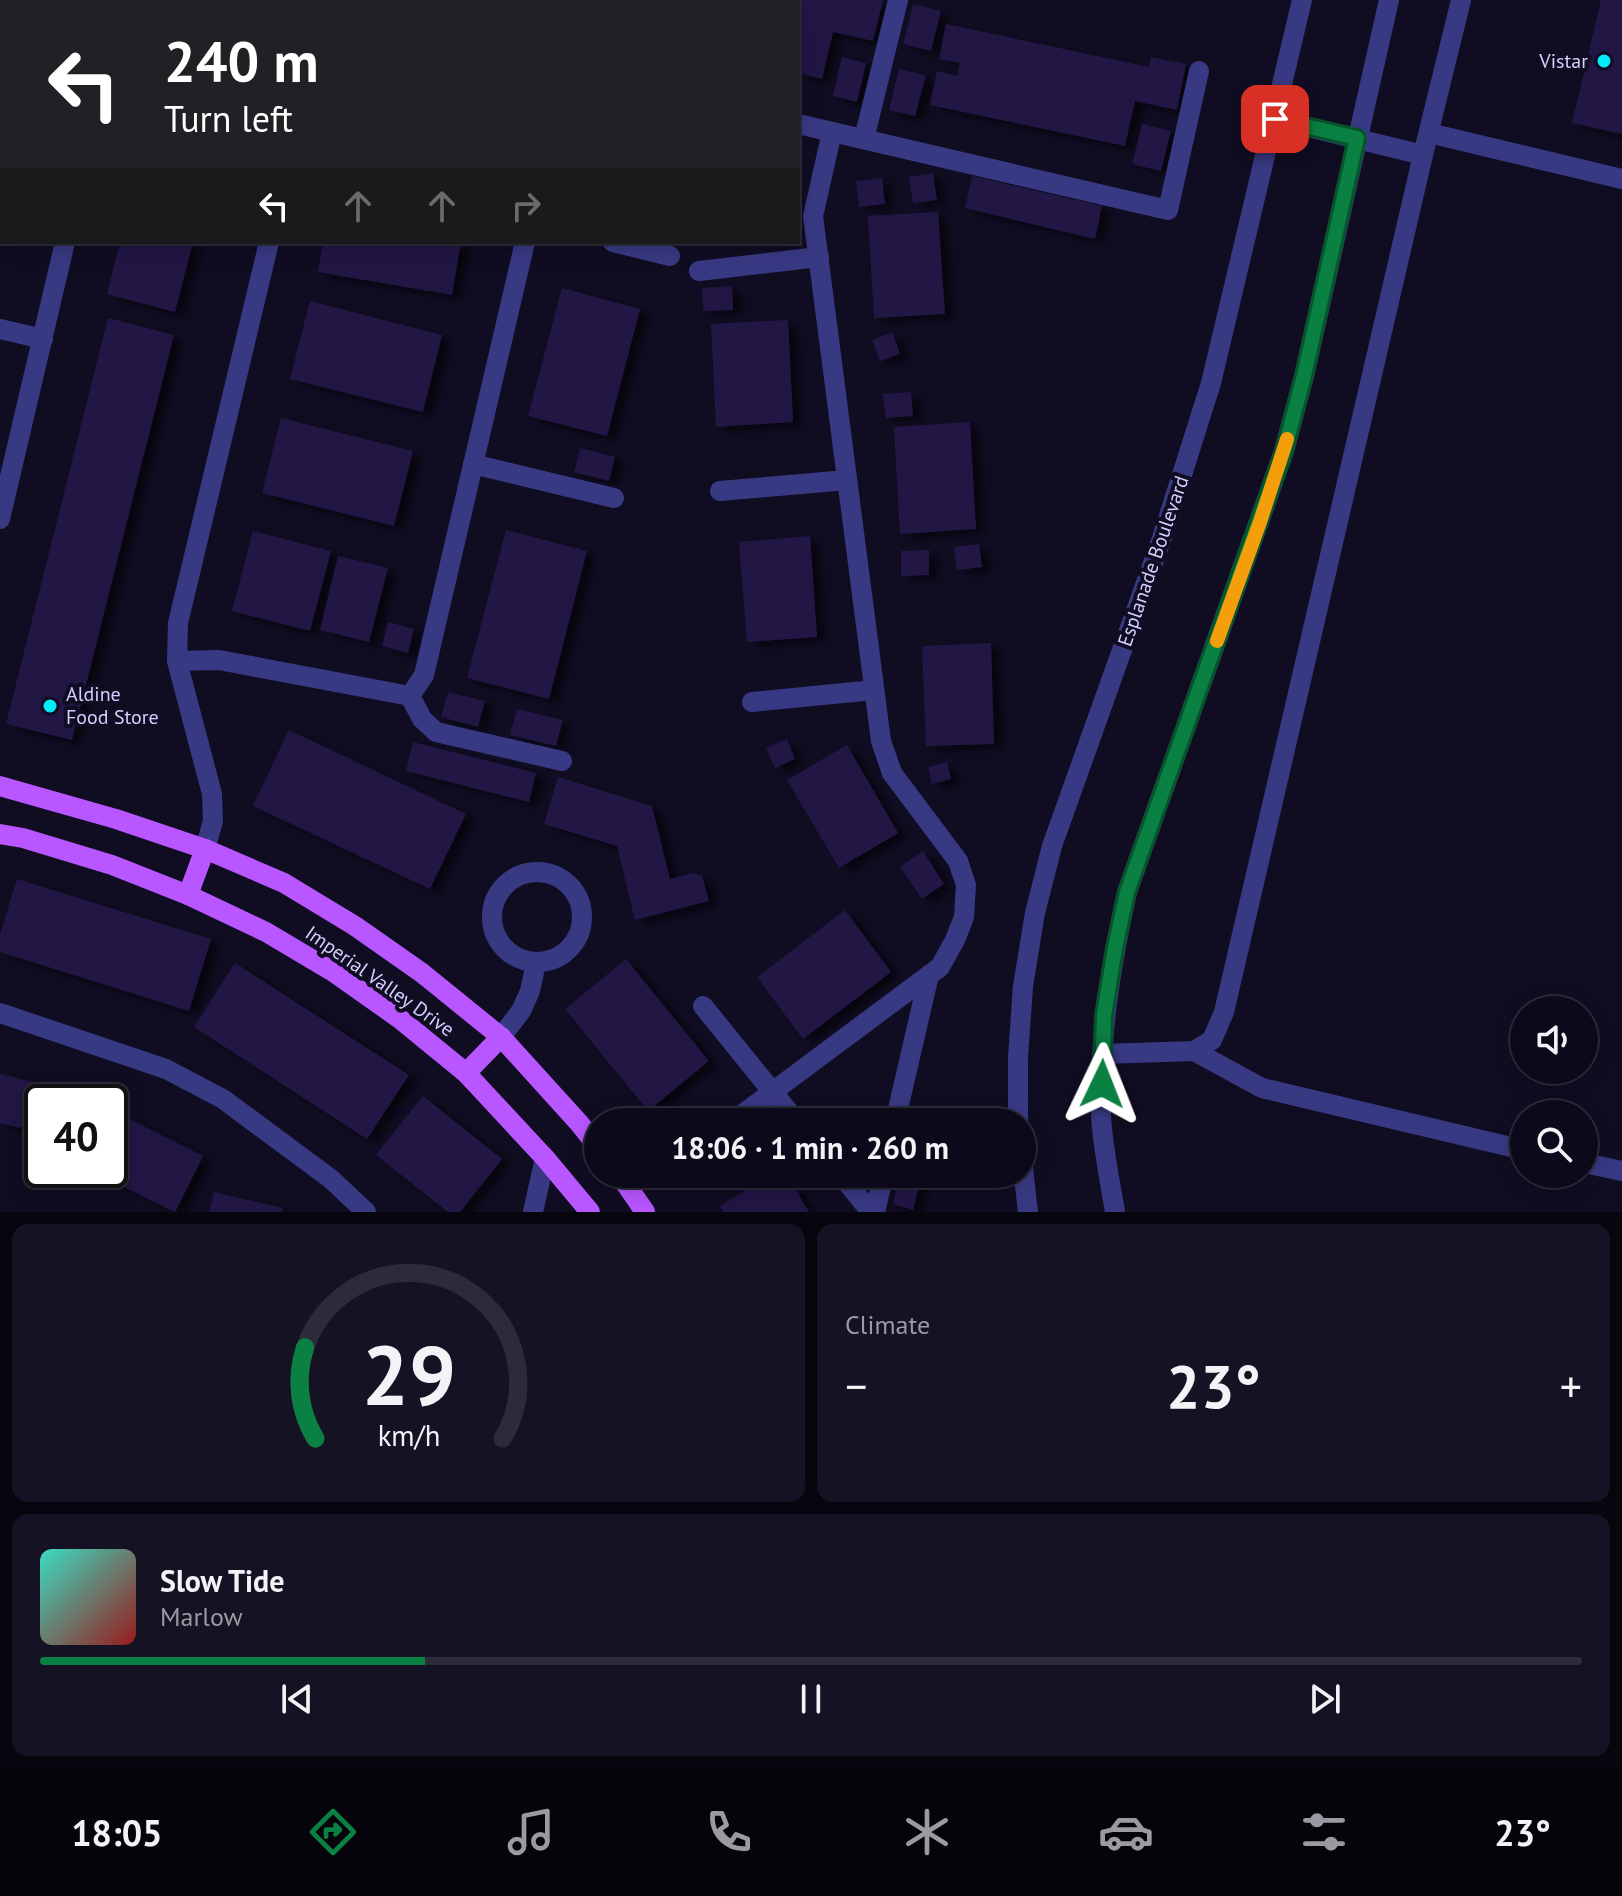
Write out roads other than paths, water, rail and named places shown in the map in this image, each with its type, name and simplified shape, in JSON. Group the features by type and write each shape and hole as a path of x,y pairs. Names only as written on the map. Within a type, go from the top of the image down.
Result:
{"main road":[{"name":"Imperial Valley Drive","path":"0,786 116,819 205,849 284,883 355,926 422,973 501,1037 584,1129"},
{"name":"Imperial Valley Drive","path":"0,834 112,865 188,895 266,932 335,973 400,1019 466,1073 590,1212"},
{"path":"188,895 205,849"},
{"path":"466,1073 501,1037"},
{"path":"629,1188 645,1212"}],"street":[{"path":"864,139 898,0"},
{"name":"Esplanade Boulevard","path":"1018,1108 1023,986 1035,913 1052,846 1162,538 1211,383 1302,0"},
{"path":"1115,1212 1101,1115 1104,1015 1127,892 1284,451 1304,376 1389,0"},
{"path":"1103,1054 1194,1051 1212,1040 1224,1012 1461,0"},
{"path":"800,124 1168,210 1199,71"},
{"path":"1275,119 1423,155"},
{"path":"751,1108 940,967 964,917 966,885 958,861 892,773 881,741 813,216 832,132"},
{"path":"1429,133 1622,179"},
{"path":"0,519 65,244"},
{"path":"205,849 213,821 212,794 177,661 178,623 269,244"},
{"path":"410,696 424,675 525,244"},
{"path":"621,244 670,256"},
{"path":"699,271 819,257"},
{"path":"0,329 43,339"},
{"path":"473,464 614,498"},
{"path":"720,491 847,480"},
{"path":"177,661 219,660 410,696"},
{"path":"752,702 874,690"},
{"path":"410,696 422,719 436,732 562,761"},
{"path":"544,872 559,877 571,886 582,913 581,928 575,942 565,953 536,963 508,953 498,942 492,927 491,912 495,898 515,876 544,872"},
{"path":"501,1037 521,1011 530,991 536,963"},
{"path":"898,1108 929,975"},
{"path":"703,1006 785,1108"},
{"path":"0,1013 166,1069 223,1099 331,1179 366,1212"},
{"path":"1194,1051 1262,1088 1510,1147"},
{"path":"533,1212 545,1158"},
{"path":"1598,1166 1622,1171"},
{"path":"852,1188 873,1212"},
{"path":"873,1212 880,1188"},
{"path":"1025,1188 1028,1212"}],"place":[{"name":"Vistar","path":"1604,61"},
{"name":"Aldine Food Store","path":"50,706"}]}
